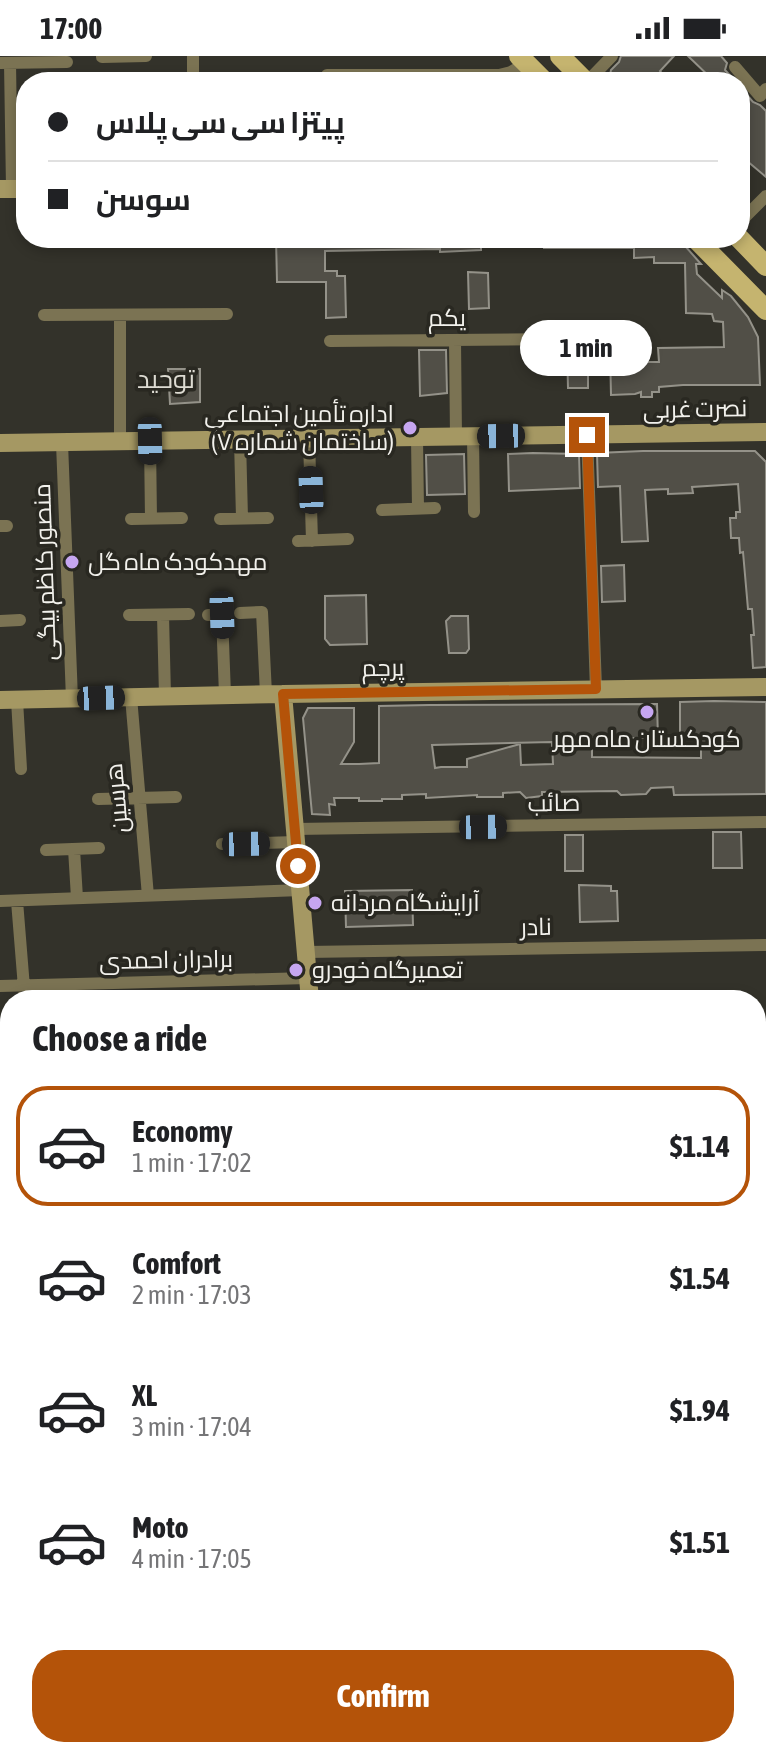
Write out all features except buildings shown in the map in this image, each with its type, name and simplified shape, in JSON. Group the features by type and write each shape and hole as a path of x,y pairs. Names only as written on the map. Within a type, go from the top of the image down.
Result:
{"main road":[{"path":"560,56 576,72"},
{"path":"705,248 766,310"},
{"path":"749,248 766,266"}],"street":[{"path":"102,57 146,56"},
{"path":"596,72 612,56"},
{"path":"13,189 5,63 67,62"},
{"path":"735,67 740,72"},
{"path":"750,212 766,196"},
{"path":"44,315 227,314"},
{"path":"120,315 120,442"},
{"name":"یکم","path":"330,341 564,339"},
{"path":"455,340 474,512"},
{"name":"نصرت غربی","path":"0,443 766,432"},
{"path":"587,435 596,689"},
{"path":"417,438 418,509"},
{"path":"309,439 305,541 348,539"},
{"path":"240,440 242,518"},
{"path":"150,441 151,519"},
{"name":"منصور کاظم بیگی","path":"62,443 72,699"},
{"path":"382,510 435,508"},
{"path":"131,519 182,518"},
{"path":"220,519 268,518"},
{"path":"240,613 262,612 296,836 309,990"},
{"path":"129,615 189,614"},
{"path":"163,615 165,696"},
{"path":"208,615 222,615 225,695"},
{"path":"0,621 20,620"},
{"name":"پرچم","path":"8,700 766,687"},
{"name":"هرسین","path":"131,697 148,896"},
{"path":"8,700 21,769"},
{"path":"98,799 176,797"},
{"name":"صائب","path":"222,844 296,836 766,822"},
{"path":"46,850 99,848"},
{"path":"74,849 77,898"},
{"path":"0,901 301,890"},
{"path":"17,901 24,990"},
{"name":"نادر","path":"306,952 766,945"},
{"name":"برادران احمدی","path":"0,986 308,978"}],"place":[{"name":"اداره تأمین اجتماعی (ساختمان شماره ۷)","path":"410,428"},
{"name":"مهدکودک ماه گل","path":"72,562"},
{"name":"کودکستان ماه مهر","path":"647,712"},
{"name":"آرایشگاه مردانه","path":"315,903"},
{"name":"تعمیرگاه خودرو","path":"296,970"}],"district":[{"name":"توحید","path":"166,379"}],"route":[{"path":"298,866 283,694 596,689 587,435"}]}
